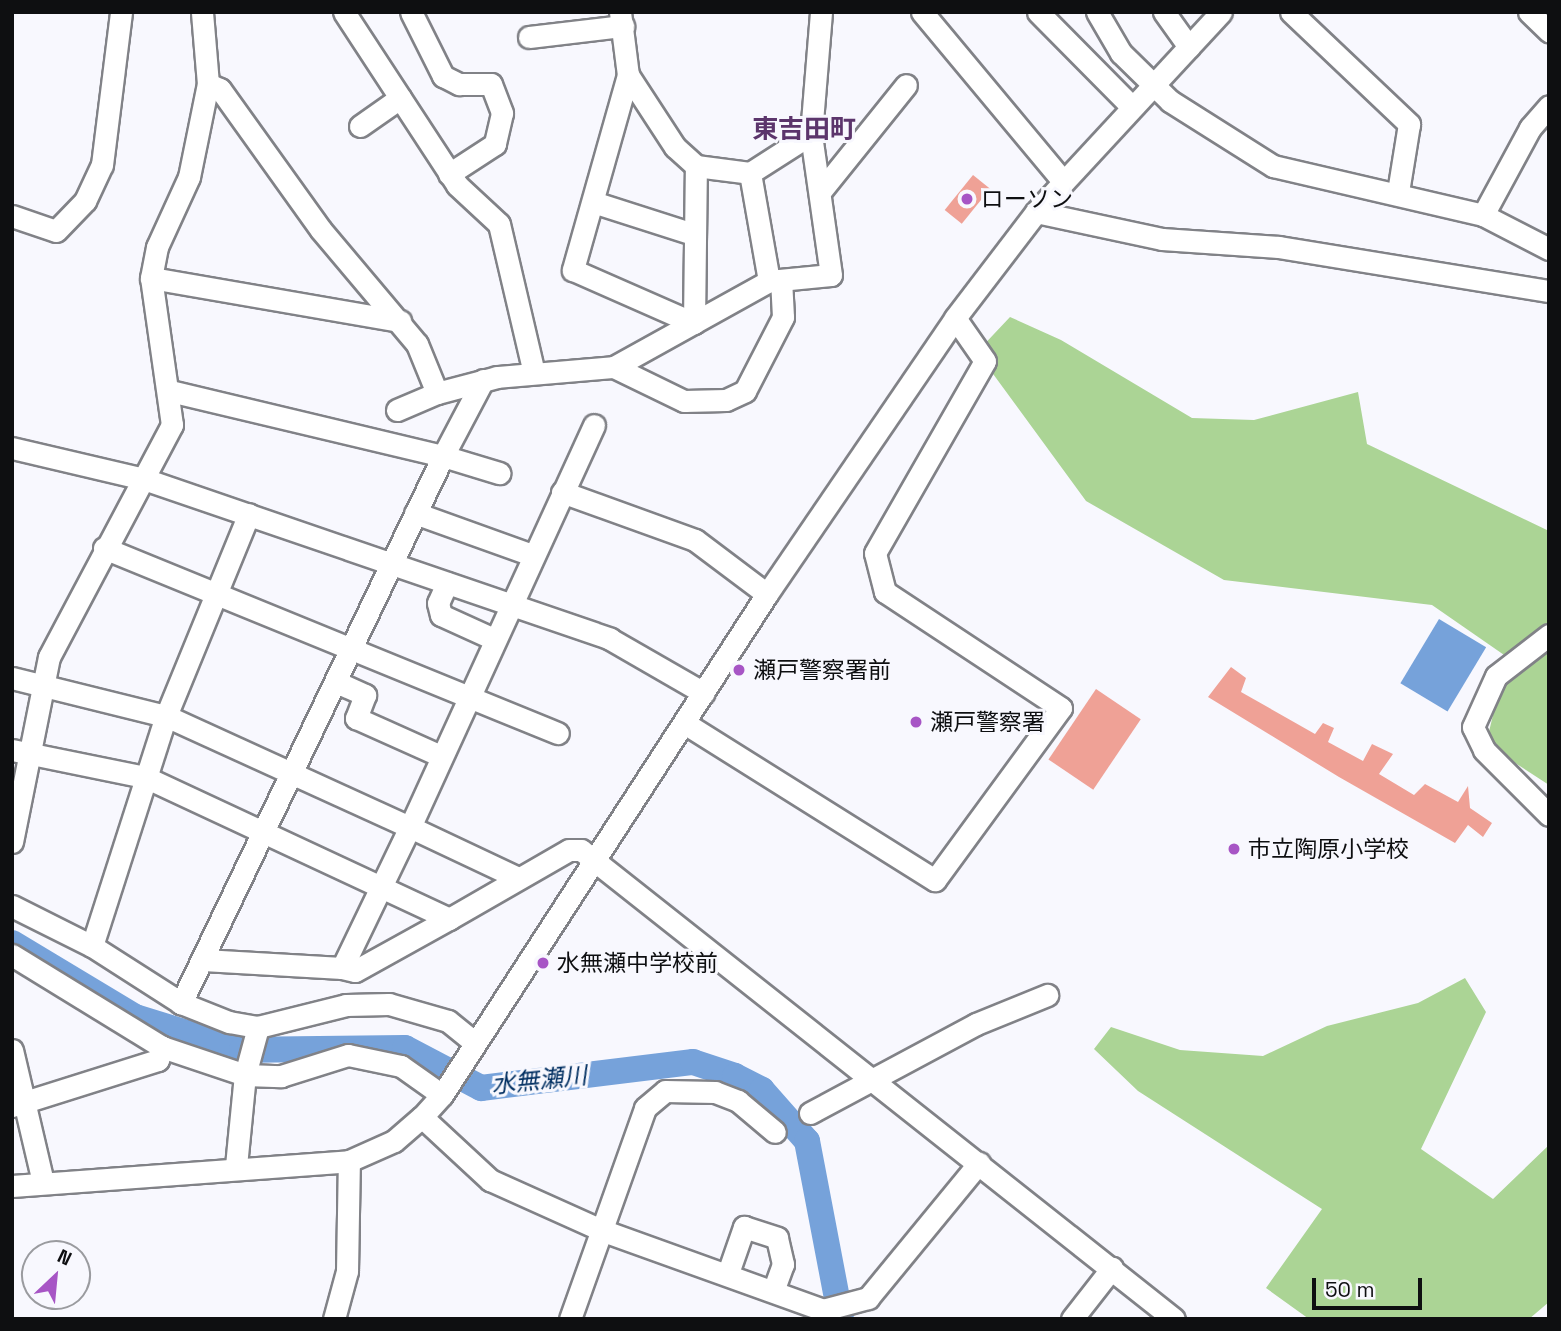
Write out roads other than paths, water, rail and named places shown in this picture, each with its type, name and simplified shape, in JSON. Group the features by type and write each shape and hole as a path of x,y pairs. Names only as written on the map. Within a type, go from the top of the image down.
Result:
{"street":[{"path":"12,216 56,230 85,201 102,165 121,12"},
{"path":"12,842 21,752 62,626 172,425 170,391 151,278 157,247 189,177 208,84 202,12"},
{"path":"344,12 449,174 499,224 534,373"},
{"path":"411,12 443,76 459,84 491,84 502,113 495,144 449,174"},
{"path":"397,410 437,393 483,380 614,367 775,281 831,275 811,134 821,12"},
{"path":"922,12 1063,181"},
{"path":"1038,12 1132,107"},
{"path":"1097,12 1121,53 1170,101 1273,166 1398,192 1483,215 1549,249"},
{"path":"1164,12 1189,47"},
{"path":"12,1186 236,1166 349,1161 394,1141 422,1117 442,1094 595,857 686,724 767,594 956,318 1035,212 1221,12"},
{"path":"1291,12 1412,129 1398,192"},
{"path":"1529,12 1549,31"},
{"path":"529,37 622,19 628,75 573,270 694,323"},
{"path":"628,75 675,147 696,166 750,173 811,134"},
{"path":"208,84 220,89 321,230 400,321 417,344 437,393"},
{"path":"820,192 906,85"},
{"path":"360,126 400,98"},
{"path":"1483,215 1530,128 1549,106"},
{"path":"694,323 693,234 696,166"},
{"path":"614,367 684,401 726,400 745,391 783,317 750,173"},
{"path":"593,202 693,234"},
{"path":"1035,212 1162,239 1279,247 1549,291"},
{"path":"151,278 400,321"},
{"path":"686,724 934,880 1061,708 885,592 875,553 985,361 956,318"},
{"path":"181,1003 390,564 483,380"},
{"path":"170,391 443,456 499,472"},
{"path":"342,968 410,827 467,696 594,425"},
{"path":"12,448 144,479 610,639 704,693"},
{"path":"562,492 695,540 767,594"},
{"path":"415,513 532,555"},
{"path":"92,946 166,716 213,593 249,514"},
{"path":"104,548 558,733"},
{"path":"447,583 438,603 441,615 494,639"},
{"path":"1549,635 1496,676 1473,727 1484,750 1549,815"},
{"path":"12,678 43,682 166,716 518,878"},
{"path":"336,682 365,695 356,718 441,756"},
{"path":"21,752 145,777 449,919"},
{"path":"202,960 355,971 569,850 595,857 1174,1319"},
{"path":"12,905 92,946 181,1003 258,1027 305,1012 389,1004 447,1021 474,1042"},
{"path":"12,955 162,1047 245,1075 281,1076 348,1055 401,1066 442,1094"},
{"path":"810,1113 871,1077 1047,995"},
{"path":"236,1166 245,1075 258,1027"},
{"path":"18,1104 158,1060 162,1047"},
{"path":"12,1050 18,1104 43,1182"},
{"path":"570,1319 645,1108 665,1091 715,1092 738,1101 775,1132"},
{"path":"422,1117 490,1180 601,1230 728,1273 824,1312 868,1298 979,1163"},
{"path":"334,1319 347,1271 349,1161"},
{"path":"728,1273 744,1227 776,1238 783,1264 773,1291"},
{"path":"1072,1319 1112,1268"}],"water":[{"path":"1439,619 1486,647 1448,712 1400,683"}],"waterway":[{"name":"水無瀬川","path":"12,943 135,1017 242,1050 405,1048 481,1088 693,1062 735,1076 762,1090 807,1141 841,1319"}],"place":[{"name":"ローソン","path":"967,199"},
{"name":"瀬戸警察署前","path":"739,670"},
{"name":"瀬戸警察署","path":"916,722"},
{"name":"市立陶原小学校","path":"1234,849"},
{"name":"水無瀬中学校前","path":"543,963"}],"district":[{"name":"東吉田町","path":"804,130"}]}
